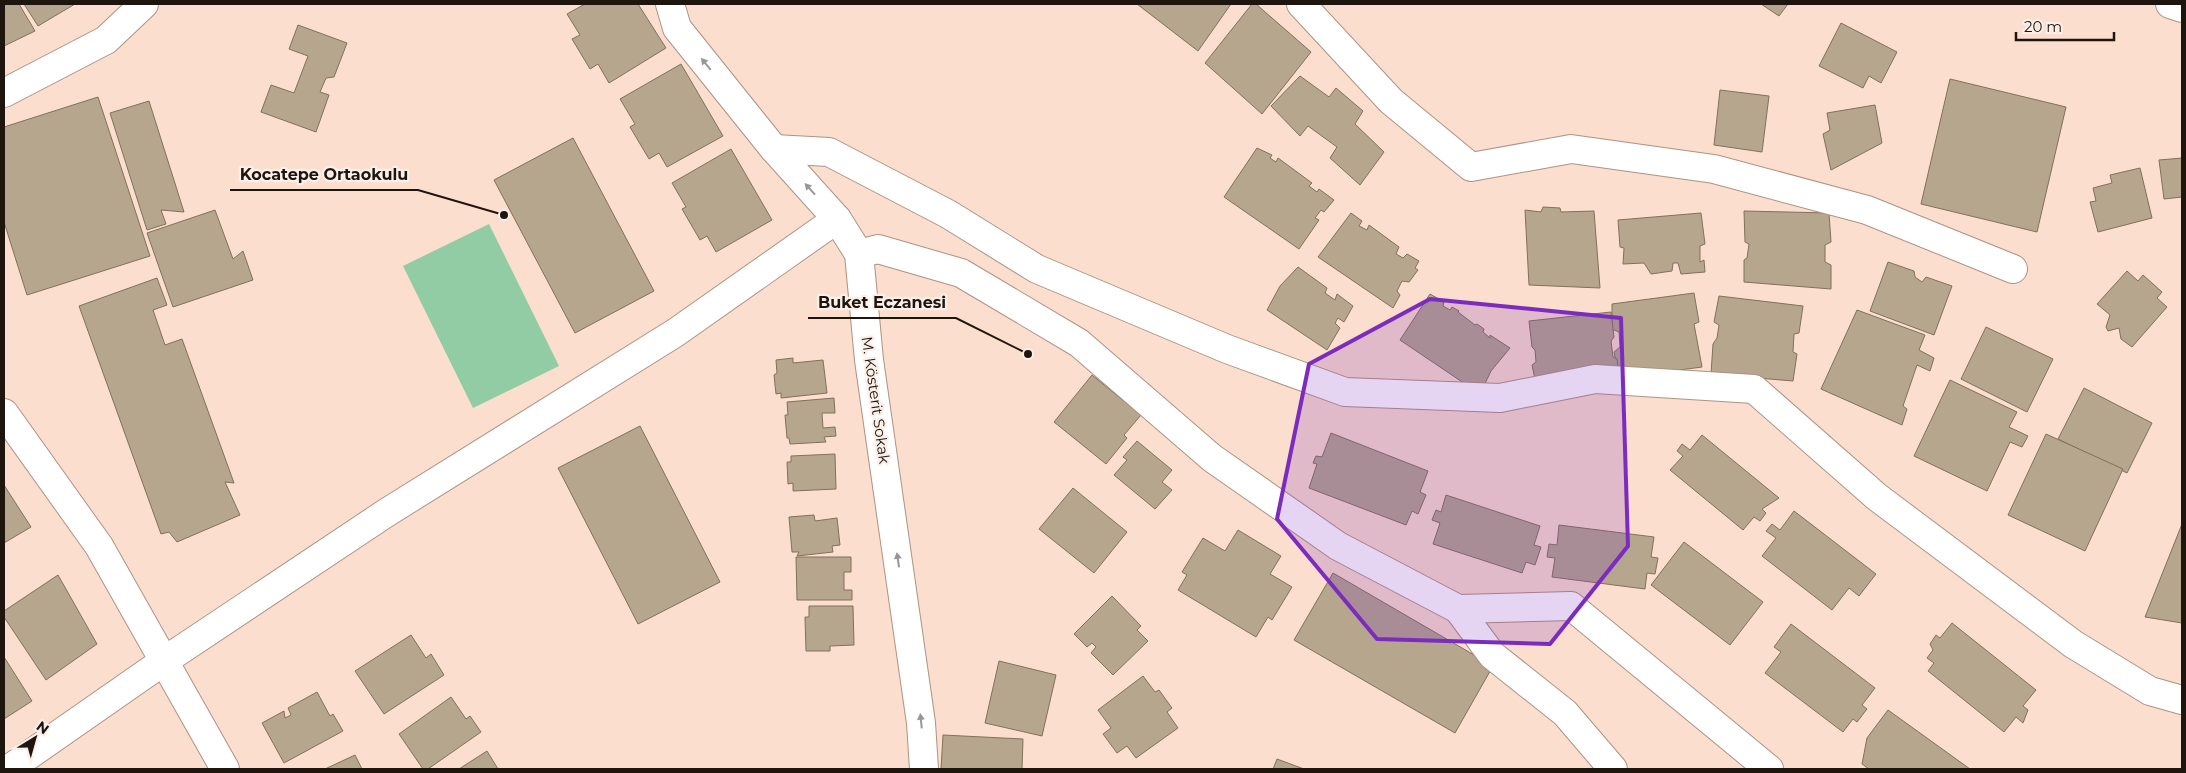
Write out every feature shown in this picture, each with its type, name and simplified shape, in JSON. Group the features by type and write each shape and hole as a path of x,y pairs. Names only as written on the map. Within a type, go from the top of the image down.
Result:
{"street":[{"path":"4,93 106,40 144,4"},
{"name":"M. Kösterit Sokak","path":"670,4 677,28 774,150 838,219 859,254 869,360 921,723 924,769"},
{"path":"1301,4 1391,101 1471,167 1570,149 1714,169 1867,210 2013,269"},
{"path":"774,150 829,152 948,214 1037,269 1227,349 1345,392 1500,398 1595,379 1754,389 1877,498 2073,644 2150,691 2182,700"},
{"path":"9,769 164,660 386,513 675,333 838,219"},
{"path":"859,254 878,249 961,273 1079,343 1212,458 1338,546 1458,609 1492,655 1565,713 1614,769"},
{"path":"4,413 99,546 224,769"},
{"path":"1458,609 1571,606 1769,769"}],"highlighted area":[{"path":"1430,299 1621,318 1628,546 1550,644 1377,639 1277,519 1309,364"}],"green space":[{"path":"489,224 559,366 473,408 403,266"}],"building":[{"path":"4,4 19,4 35,31 4,46"},
{"path":"24,4 75,4 38,26"},
{"path":"585,4 638,4 666,48 609,83 598,64 590,69 572,39 580,35 567,14"},
{"path":"1137,4 1231,4 1198,51"},
{"path":"1252,4 1256,4 1311,52 1262,114 1205,63"},
{"path":"1761,4 1788,4 1779,16"},
{"path":"1841,23 1897,52 1881,83 1869,76 1863,88 1819,66"},
{"path":"298,25 347,43 334,77 326,78 320,92 329,95 316,132 261,112 271,85 294,93 308,56 289,49"},
{"path":"681,64 723,136 667,167 659,153 649,159 630,127 635,124 620,99"},
{"path":"1300,76 1329,97 1336,88 1363,111 1355,124 1384,152 1360,185 1330,158 1337,147 1308,126 1300,136 1271,106"},
{"path":"1950,79 2066,107 2037,232 1921,204"},
{"path":"1720,90 1769,96 1762,152 1714,145"},
{"path":"98,97 150,256 27,295 4,222 4,127"},
{"path":"149,101 184,212 161,210 166,224 147,230 110,113"},
{"path":"1875,105 1882,143 1831,170 1823,134 1830,130 1827,113"},
{"path":"573,138 654,291 575,333 494,180"},
{"path":"1257,148 1272,155 1270,158 1276,162 1278,158 1312,183 1309,186 1317,192 1319,189 1334,200 1324,212 1321,210 1315,218 1319,220 1299,249 1224,197"},
{"path":"731,149 772,220 716,252 707,236 700,240 682,209 686,207 672,183"},
{"path":"2182,158 2182,197 2164,199 2159,160"},
{"path":"2140,168 2152,218 2098,232 2090,202 2096,201 2093,188 2112,183 2110,175"},
{"path":"1543,207 1560,208 1561,212 1594,211 1600,288 1529,285 1525,210 1541,212"},
{"path":"215,210 233,259 243,251 253,280 173,307 147,233"},
{"path":"1744,211 1829,213 1831,242 1825,245 1825,262 1831,265 1831,289 1744,282 1744,260 1747,258 1749,244 1745,242"},
{"path":"1351,213 1362,221 1359,226 1367,230 1369,225 1399,247 1396,254 1403,258 1407,254 1419,261 1415,268 1418,270 1409,282 1402,281 1397,291 1400,295 1393,308 1318,257"},
{"path":"1701,213 1705,244 1700,246 1700,262 1704,260 1705,272 1681,274 1678,263 1673,263 1672,271 1651,274 1644,263 1623,264 1624,248 1620,247 1618,220"},
{"path":"1888,262 1914,271 1915,277 1922,282 1926,277 1952,286 1934,335 1870,311"},
{"path":"1298,267 1327,288 1325,293 1335,300 1337,294 1353,306 1344,322 1338,318 1335,323 1340,328 1327,350 1267,310 1280,286"},
{"path":"2127,271 2138,281 2143,275 2162,292 2157,298 2167,307 2132,347 2121,339 2119,328 2108,331 2106,327 2110,315 2097,304"},
{"path":"157,278 167,305 153,310 165,345 182,339 234,483 225,482 240,515 177,542 169,532 161,534 79,306"},
{"path":"1694,293 1699,322 1694,324 1702,367 1619,378 1614,352 1620,347 1619,332 1612,329 1612,304"},
{"path":"1430,294 1444,302 1443,306 1450,310 1452,307 1475,325 1477,324 1484,329 1483,332 1490,338 1490,335 1510,348 1491,371 1480,394 1400,340"},
{"path":"1719,296 1803,306 1799,333 1794,334 1793,352 1797,354 1793,381 1711,374 1713,344 1717,338 1719,325 1714,322"},
{"path":"1857,310 1925,335 1919,350 1934,358 1930,371 1917,365 1903,406 1907,409 1902,425 1821,389"},
{"path":"1611,312 1614,337 1611,341 1613,357 1617,359 1620,384 1538,394 1532,365 1536,362 1535,350 1532,347 1529,321"},
{"path":"1986,327 2053,359 2027,412 1961,379"},
{"path":"793,358 793,363 823,360 827,393 781,398 781,393 776,394 774,375 777,373 776,360"},
{"path":"1092,375 1141,415 1124,435 1127,438 1106,464 1054,422"},
{"path":"1950,380 2017,412 2009,427 2028,436 2022,447 2010,442 1987,491 1914,456"},
{"path":"2084,388 2152,423 2127,473 2058,439"},
{"path":"834,398 835,413 822,413 823,428 835,427 836,436 824,437 826,442 790,444 789,438 787,438 785,415 788,415 787,402"},
{"path":"640,426 720,582 638,624 558,468"},
{"path":"1331,433 1428,471 1420,492 1426,495 1418,514 1412,511 1406,525 1309,488 1317,464 1313,463 1316,456 1322,457"},
{"path":"2046,434 2123,469 2085,551 2008,515"},
{"path":"1702,435 1779,498 1762,509 1766,513 1760,521 1754,517 1743,530 1670,470 1683,456 1677,451 1682,444 1690,450"},
{"path":"1137,441 1172,470 1162,482 1172,490 1155,509 1114,475 1127,460 1123,457"},
{"path":"835,454 836,489 793,491 793,483 788,484 787,462 791,462 791,456"},
{"path":"4,485 31,527 4,543"},
{"path":"1073,488 1127,532 1094,573 1039,529"},
{"path":"1446,495 1540,526 1534,545 1541,547 1535,565 1526,562 1522,573 1433,544 1440,523 1432,520 1436,510 1441,512"},
{"path":"1794,511 1876,574 1859,596 1849,588 1832,610 1762,556 1776,538 1766,531 1772,524 1780,530"},
{"path":"814,515 815,521 837,518 840,545 832,546 833,552 797,556 799,552 792,552 789,517"},
{"path":"2182,524 2182,623 2145,617"},
{"path":"1559,525 1654,537 1651,557 1658,558 1655,574 1647,573 1645,589 1552,577 1555,558 1547,557 1549,544 1557,545"},
{"path":"1238,530 1281,556 1270,574 1292,587 1272,620 1268,617 1256,637 1178,590 1187,575 1182,572 1203,538 1225,551"},
{"path":"1684,542 1763,602 1730,645 1651,585"},
{"path":"796,557 851,557 851,572 844,572 844,590 852,590 852,600 797,600"},
{"path":"1333,573 1493,666 1455,733 1294,640"},
{"path":"58,575 97,644 46,680 4,617 4,611"},
{"path":"1112,596 1141,626 1137,630 1148,641 1113,675 1091,653 1096,647 1092,643 1087,647 1074,634"},
{"path":"809,606 853,606 854,645 830,646 830,651 806,651 805,617 809,617"},
{"path":"1952,623 2036,690 2023,706 2028,710 2023,723 2016,717 2004,732 1928,671 1934,663 1927,658 1933,650 1930,644 1936,635 1940,638"},
{"path":"1791,624 1875,688 1862,705 1867,709 1857,722 1853,719 1843,732 1765,673 1781,652 1774,647"},
{"path":"411,635 426,658 431,654 444,675 384,714 355,671"},
{"path":"4,657 32,701 4,719"},
{"path":"999,661 1056,675 1042,736 985,723"},
{"path":"1143,676 1155,692 1159,690 1172,708 1167,712 1178,728 1136,758 1127,746 1117,753 1103,734 1111,728 1098,710"},
{"path":"317,692 330,716 333,714 343,731 284,763 262,723 284,711 285,718 291,715 288,708"},
{"path":"451,697 466,719 470,716 481,732 428,769 423,769 399,734"},
{"path":"1888,710 1970,769 1869,769 1862,764 1867,738"},
{"path":"943,735 1023,739 1022,769 941,769"},
{"path":"487,751 498,769 459,769"},
{"path":"355,755 362,769 325,769"},
{"path":"1277,759 1304,769 1273,769"}],"place":[{"name":"Kocatepe Ortaokulu","path":"504,215"},
{"name":"Buket Eczanesi","path":"1028,354"}]}
